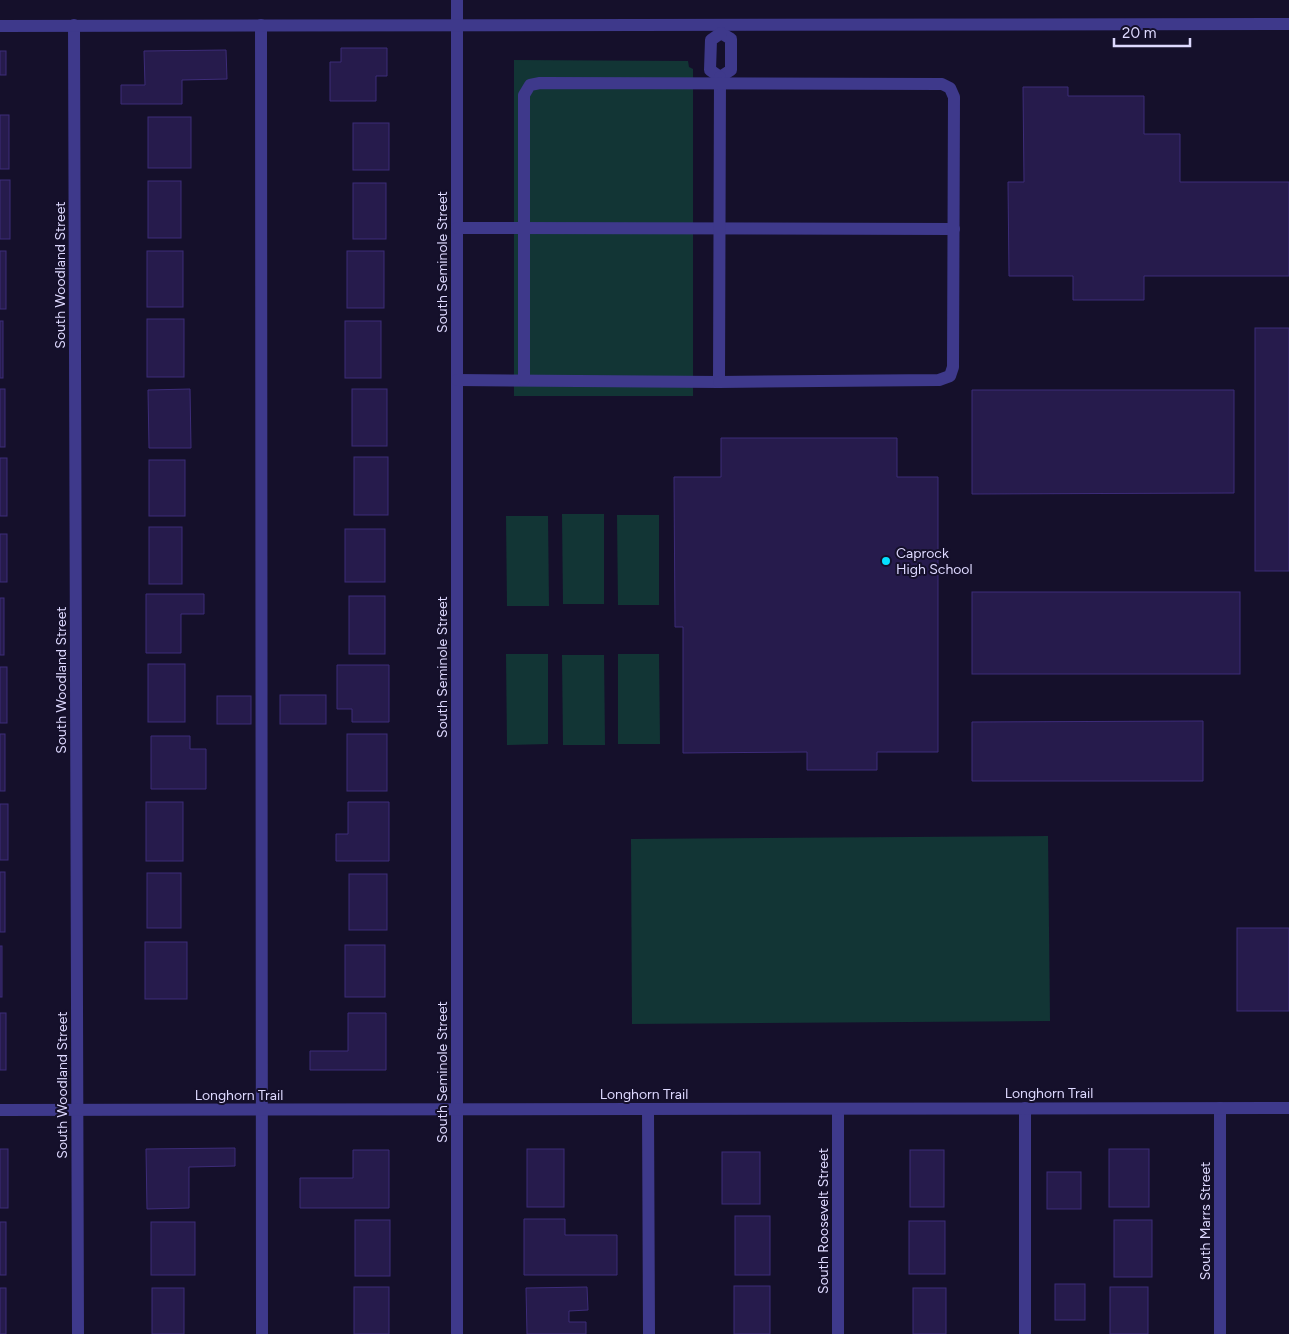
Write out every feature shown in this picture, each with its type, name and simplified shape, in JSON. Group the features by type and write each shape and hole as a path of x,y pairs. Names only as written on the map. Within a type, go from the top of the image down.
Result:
{"street":[{"name":"South Seminole Street","path":"457,0 457,1334"},
{"path":"0,26 457,25 720,29 1289,24"},
{"path":"261,25 262,1334"},
{"name":"South Woodland Street","path":"74,26 78,1334"},
{"path":"719,382 720,80 730,70 731,39 720,29"},
{"path":"720,29 710,40 710,70 720,80"},
{"path":"457,380 719,382 939,380 950,376 953,367 954,97 950,88 942,84 720,80 540,83 530,85 524,95 524,380"},
{"path":"457,228 954,229"},
{"path":"1025,1108 1025,1334"},
{"name":"South Marrs Street","path":"1220,1108 1220,1334"},
{"name":"Longhorn Trail","path":"0,1110 1289,1108"},
{"path":"648,1109 649,1334"},
{"name":"South Roosevelt Street","path":"838,1109 838,1334"}],"green space":[{"path":"514,60 688,61 689,67 693,69 693,396 514,396"},
{"path":"562,514 604,514 604,604 563,604"},
{"path":"617,515 659,515 659,605 618,605"},
{"path":"506,516 548,516 549,606 507,606"},
{"path":"506,654 548,654 548,744 507,745"},
{"path":"618,654 659,654 660,744 618,744"},
{"path":"562,655 604,655 605,745 563,745"},
{"path":"1048,836 1050,1021 632,1024 631,839"}],"building":[{"path":"341,48 387,48 387,76 376,76 376,101 330,101 330,62 341,62"},
{"path":"226,50 227,79 182,80 182,104 121,104 121,85 145,85 144,51"},
{"path":"0,51 6,51 6,75 0,75"},
{"path":"1023,87 1068,87 1068,96 1144,96 1144,134 1180,134 1180,182 1289,182 1289,276 1144,276 1144,300 1073,300 1073,276 1009,276 1008,182 1024,182"},
{"path":"0,115 9,115 9,169 0,169"},
{"path":"148,117 191,117 191,168 148,168"},
{"path":"353,123 389,123 389,170 353,170"},
{"path":"0,180 10,180 10,239 0,239"},
{"path":"148,181 181,181 181,238 148,238"},
{"path":"353,183 386,183 386,239 353,239"},
{"path":"0,251 6,251 6,309 0,309"},
{"path":"147,251 183,251 183,307 147,307"},
{"path":"347,251 384,251 384,308 347,308"},
{"path":"147,319 184,319 184,377 147,377"},
{"path":"0,321 3,321 3,378 0,378"},
{"path":"345,321 381,321 381,378 345,378"},
{"path":"1255,328 1289,328 1289,571 1255,571"},
{"path":"0,389 5,389 5,447 0,447"},
{"path":"190,389 191,448 149,448 148,390"},
{"path":"352,389 387,389 387,446 352,446"},
{"path":"972,390 1234,390 1234,493 972,494"},
{"path":"721,438 897,438 897,477 938,477 938,752 877,752 877,770 807,770 807,752 683,753 683,627 675,627 674,477 721,477"},
{"path":"354,457 388,457 388,515 354,515"},
{"path":"0,458 7,458 7,516 0,516"},
{"path":"149,460 185,460 185,516 149,516"},
{"path":"149,527 182,527 182,584 149,584"},
{"path":"345,529 385,529 385,582 345,582"},
{"path":"0,534 7,534 7,582 0,582"},
{"path":"972,592 1240,592 1240,674 972,674"},
{"path":"146,594 204,594 204,614 181,614 181,653 146,653"},
{"path":"349,596 385,596 385,654 349,654"},
{"path":"0,598 4,598 4,655 0,655"},
{"path":"148,664 185,664 185,722 148,722"},
{"path":"337,665 389,665 389,722 352,722 352,709 337,709"},
{"path":"0,667 7,667 7,723 0,723"},
{"path":"280,695 326,695 326,724 280,724"},
{"path":"217,696 251,696 251,724 217,724"},
{"path":"1203,721 1203,781 972,781 972,722"},
{"path":"0,734 5,734 5,791 0,791"},
{"path":"347,734 387,734 387,791 347,791"},
{"path":"151,736 190,736 190,749 206,749 206,789 151,789"},
{"path":"146,802 183,802 183,861 146,861"},
{"path":"348,802 389,802 389,861 336,861 336,834 348,834"},
{"path":"0,804 8,804 8,860 0,860"},
{"path":"0,872 5,872 5,932 0,932"},
{"path":"147,873 181,873 181,928 147,928"},
{"path":"349,874 387,874 387,930 349,930"},
{"path":"1237,928 1289,928 1289,1011 1237,1011"},
{"path":"145,942 187,942 187,999 145,999"},
{"path":"345,945 385,945 385,997 345,997"},
{"path":"0,946 2,946 2,997 0,997"},
{"path":"0,1013 6,1013 6,1070 0,1070"},
{"path":"348,1013 386,1013 386,1070 310,1070 310,1051 348,1051"},
{"path":"235,1148 235,1166 189,1167 189,1208 147,1209 146,1149"},
{"path":"0,1149 8,1149 8,1208 0,1208"},
{"path":"527,1149 564,1149 564,1207 527,1207"},
{"path":"1109,1149 1149,1149 1149,1207 1109,1207"},
{"path":"353,1150 389,1150 389,1208 300,1208 300,1178 353,1178"},
{"path":"910,1150 944,1150 944,1207 910,1207"},
{"path":"722,1152 760,1152 760,1204 722,1204"},
{"path":"1047,1172 1081,1172 1081,1209 1047,1209"},
{"path":"735,1216 770,1216 770,1275 735,1275"},
{"path":"524,1219 565,1219 565,1235 617,1235 617,1275 524,1275"},
{"path":"355,1220 390,1220 390,1276 355,1276"},
{"path":"1114,1220 1152,1220 1152,1277 1114,1277"},
{"path":"909,1221 945,1221 945,1274 909,1274"},
{"path":"0,1222 6,1222 6,1275 0,1275"},
{"path":"151,1222 195,1222 195,1275 151,1275"},
{"path":"1055,1284 1085,1284 1085,1320 1055,1320"},
{"path":"734,1286 770,1286 770,1334 734,1334"},
{"path":"354,1287 389,1287 389,1334 354,1334"},
{"path":"587,1287 588,1310 569,1311 569,1322 586,1322 586,1334 527,1334 526,1288"},
{"path":"1110,1287 1148,1287 1148,1334 1110,1334"},
{"path":"0,1288 6,1288 6,1334 0,1334"},
{"path":"152,1288 184,1288 184,1334 152,1334"},
{"path":"913,1288 946,1288 946,1334 913,1334"}],"place":[{"name":"Caprock High School","path":"886,561"}]}
